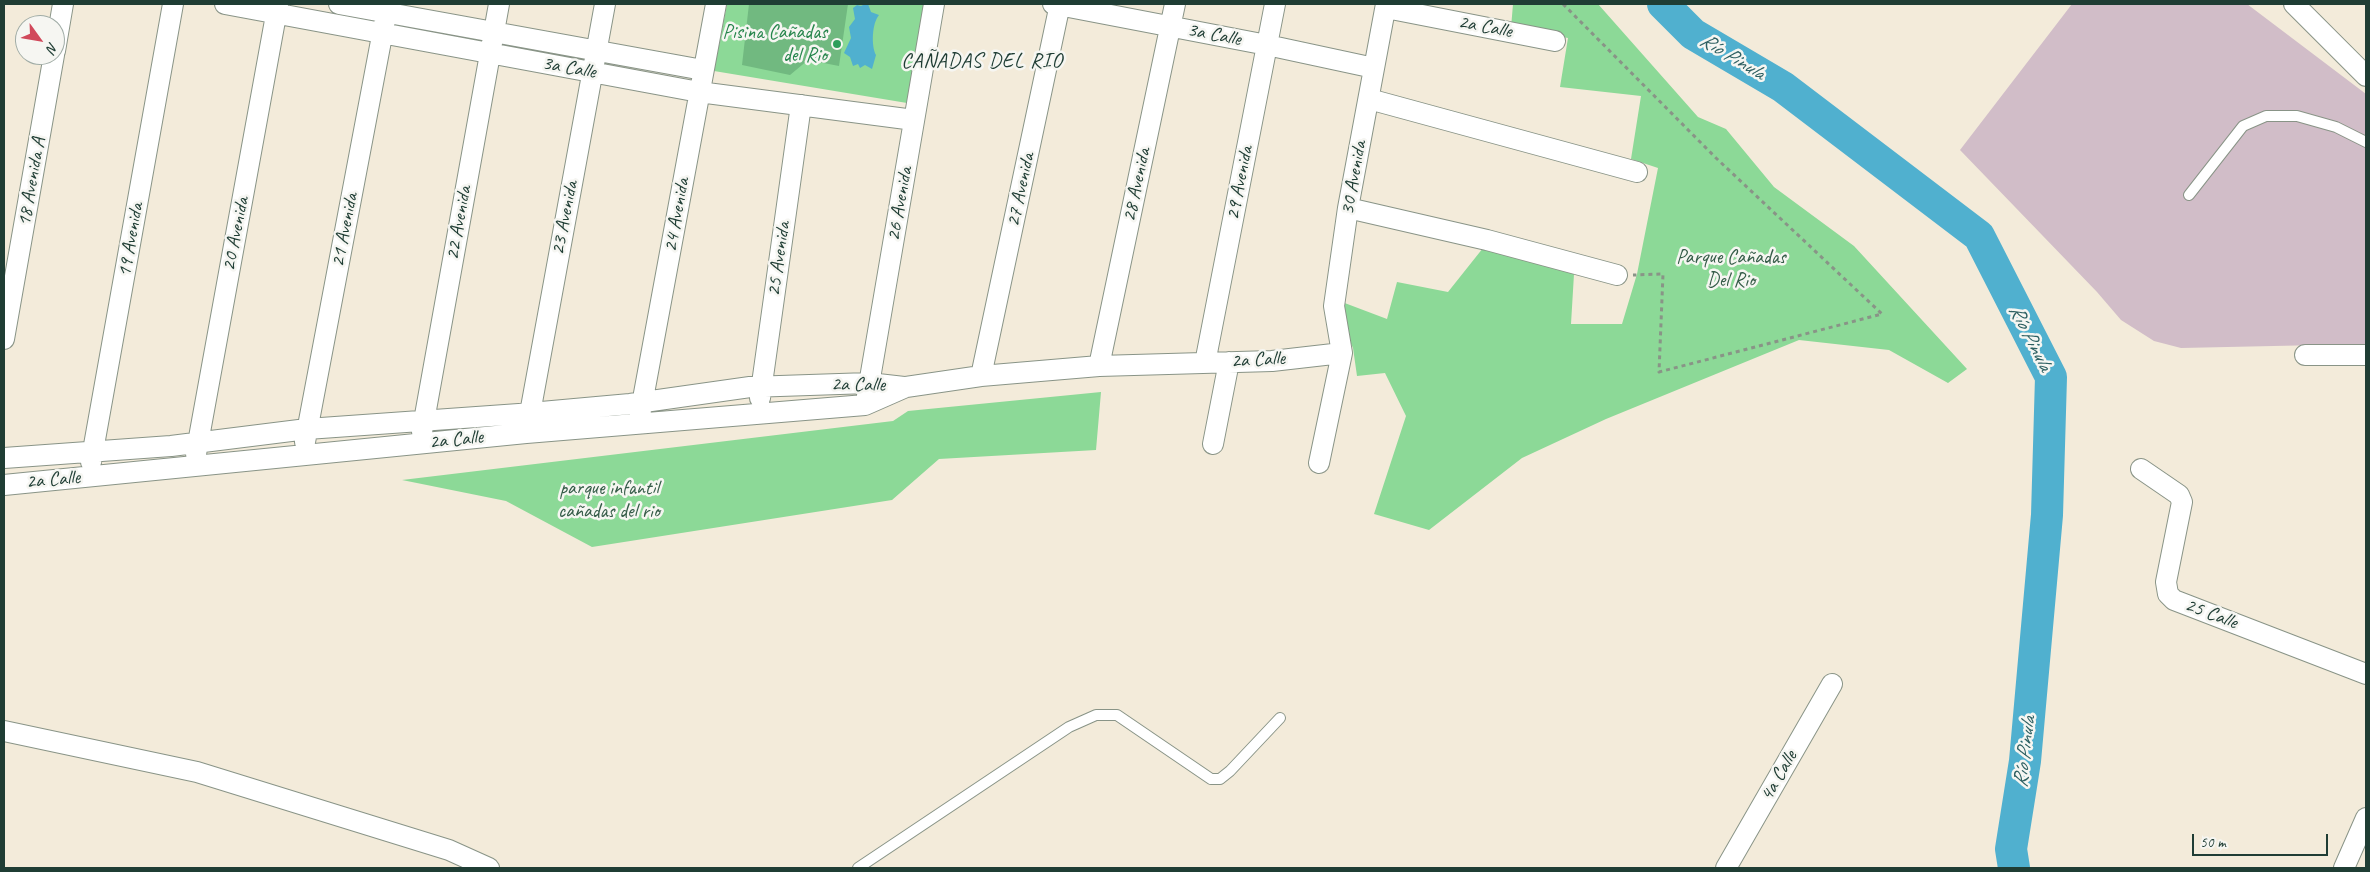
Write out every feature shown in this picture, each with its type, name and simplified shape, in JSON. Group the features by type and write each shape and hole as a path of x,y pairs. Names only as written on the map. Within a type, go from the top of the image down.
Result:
{"street":[{"name":"19 Avenida","path":"89,477 173,4"},
{"name":"3a Calle","path":"225,4 277,9 383,33 699,92 914,120"},
{"name":"3a Calle","path":"339,4 387,8 494,32 703,70"},
{"name":"22 Avenida","path":"420,443 499,4"},
{"name":"23 Avenida","path":"526,433 605,4"},
{"name":"24 Avenida","path":"637,425 716,4"},
{"name":"26 Avenida","path":"865,405 934,4"},
{"name":"3a Calle","path":"1057,4 1374,68"},
{"name":"27 Avenida","path":"981,376 1057,4"},
{"name":"28 Avenida","path":"1099,366 1175,4"},
{"name":"29 Avenida","path":"1205,362 1275,4"},
{"path":"2294,4 2363,70"},
{"name":"2a Calle","path":"1386,6 1555,41"},
{"name":"30 Avenida","path":"1342,353 1334,306 1348,208 1386,6"},
{"name":"21 Avenida","path":"302,456 387,8"},
{"name":"20 Avenida","path":"195,465 197,443 277,9"},
{"name":"18 Avenida A","path":"4,339 52,65"},
{"path":"1369,98 1637,172"},
{"name":"25 Avenida","path":"758,413 801,105"},
{"path":"1348,208 1487,240 1617,275"},
{"name":"2a Calle","path":"4,458 197,443 307,429 529,413 642,402 761,386 869,383 906,387 981,376 1099,366 1272,361 1342,353"},
{"path":"1319,463 1342,353"},
{"path":"2305,355 2366,354"},
{"path":"1213,444 1229,362"},
{"name":"2a Calle","path":"4,485 526,433 865,405 906,387"},
{"name":"25 Calle","path":"2141,469 2179,495 2182,502 2166,582 2168,594 2174,600 2366,674"},
{"name":"4a Calle","path":"1726,868 1832,684"},
{"path":"4,731 198,772 448,850 489,868"},
{"path":"2344,868 2366,818"}],"lane":[{"path":"2189,195 2243,126 2266,116 2305,118 2336,127 2366,142"},
{"path":"858,868 1069,727 1096,715 1117,715 1130,722 1155,742 1211,779 1220,779 1230,771 1280,718"}],"path":[{"path":"1563,4 1716,158 1882,314 1659,372 1663,274 1617,275"}],"shaded area":[{"path":"2072,4 2247,4 2366,94 2366,344 2181,348 2154,341 2121,320 2097,292 1960,150"}],"green space":[{"path":"727,4 932,4 907,103 714,71"},
{"path":"749,4 848,4 839,66 808,60 790,75 742,65"},
{"name":"Parque Cañadas Del Rio","path":"1513,4 1598,4 1698,117 1726,129 1774,187 1854,246 1967,369 1948,383 1889,350 1799,340 1606,419 1522,458 1429,530 1374,514 1406,416 1385,373 1357,376 1353,348 1341,322 1342,302 1387,319 1397,282 1448,292 1487,243 1574,274 1571,324 1622,324 1637,274 1658,168 1631,159 1641,96 1560,87 1568,38 1511,28"},
{"name":"parque infantil cañadas del rio","path":"1101,392 1096,450 939,459 892,500 592,547 506,501 402,480 893,421 908,411"}],"water":[{"path":"868,4 871,12 879,15 873,35 873,46 876,55 872,69 865,65 860,68 858,64 853,66 850,57 844,53 851,38 849,27 855,19 853,8 857,5"}],"waterway":[{"name":"Río Pinula","path":"1663,4 1693,34 1783,87 1979,236 2051,377 2047,515 2025,761 2011,849 2014,868"}],"place":[{"name":"Pisina Cañadas del Rio","path":"837,44"}],"district":[{"name":"CAÑADAS DEL RIO","path":"982,61"}]}
